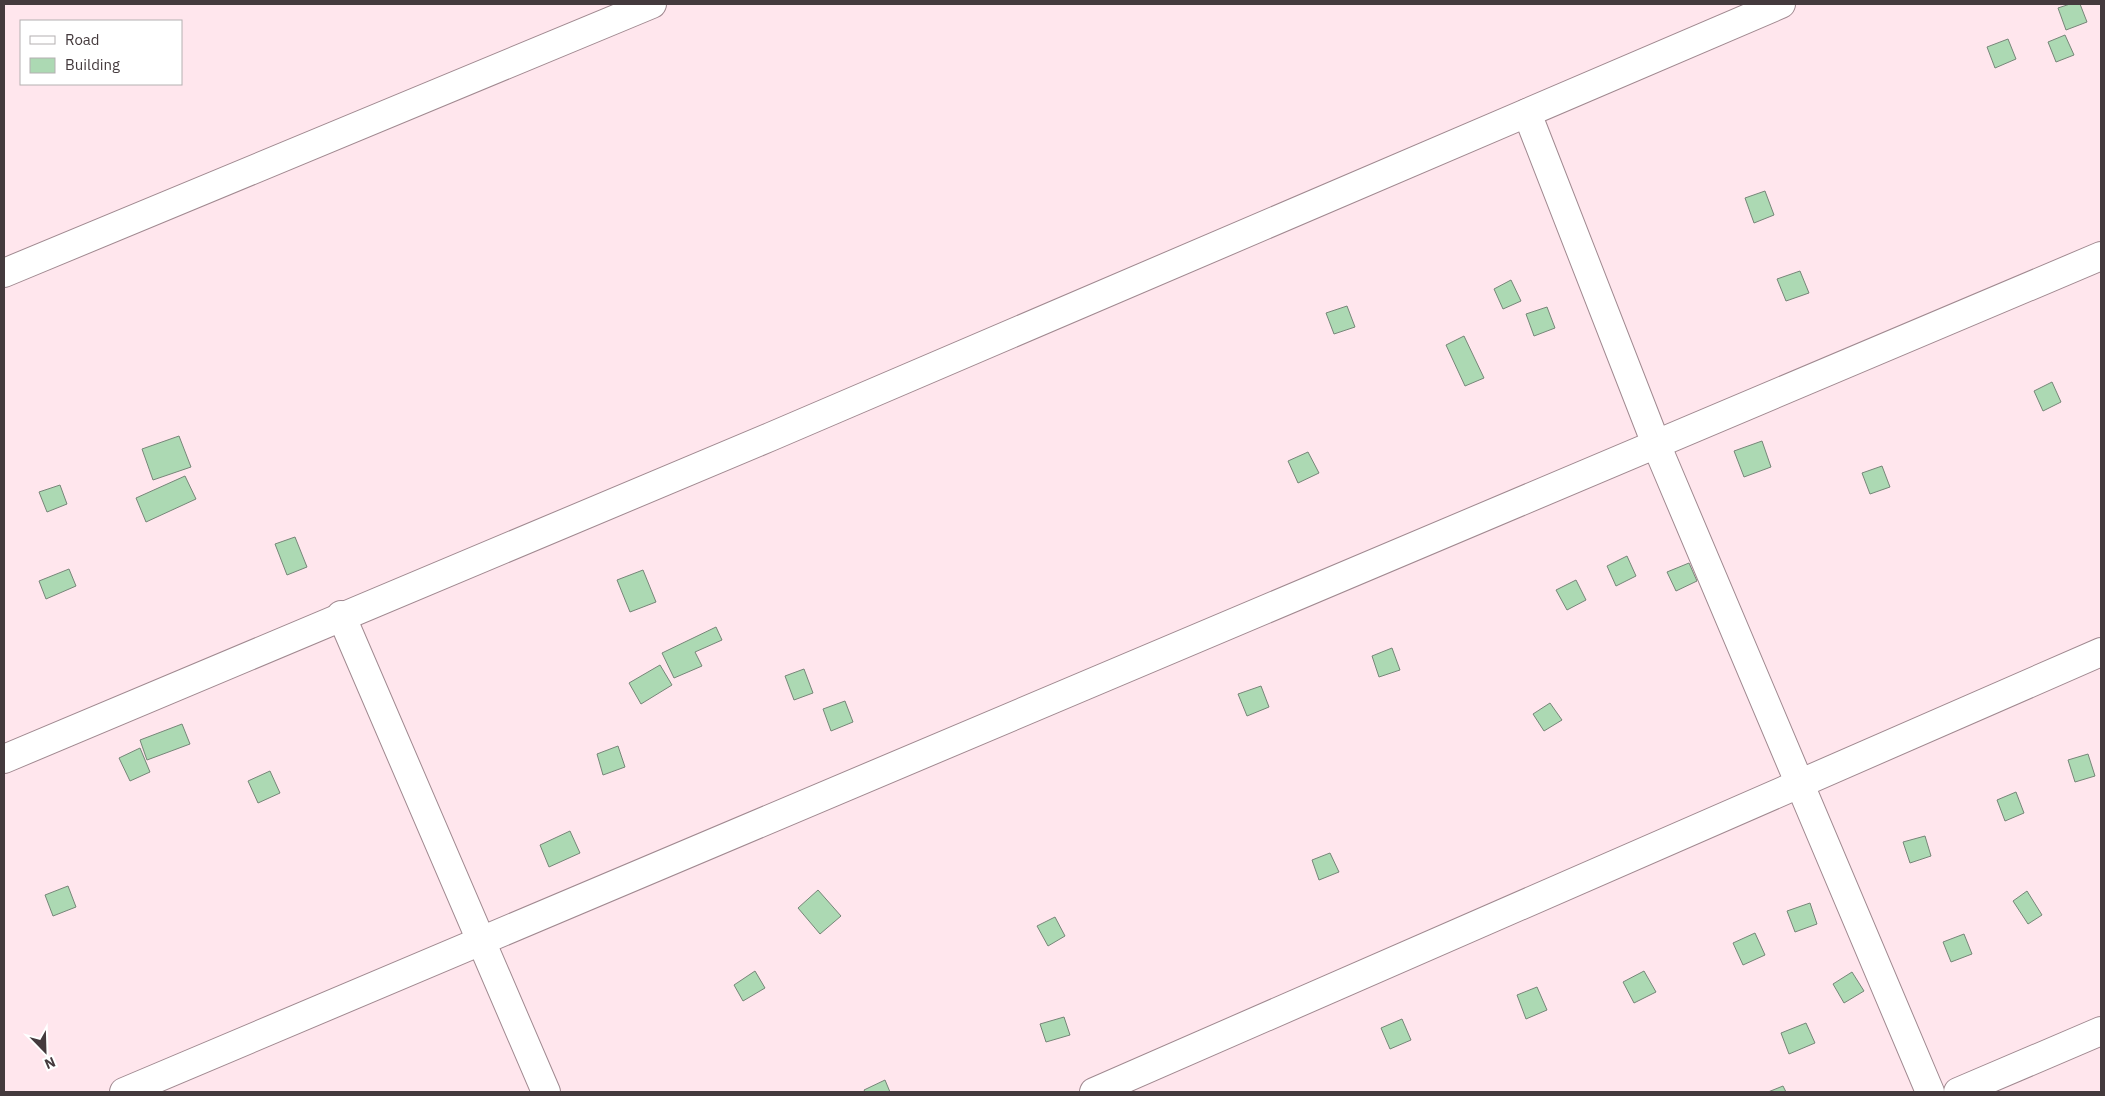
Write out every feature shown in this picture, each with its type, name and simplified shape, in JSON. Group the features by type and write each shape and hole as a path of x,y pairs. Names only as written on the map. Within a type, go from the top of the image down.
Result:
{"street":[{"path":"4,273 652,4"},
{"path":"4,759 761,441 1781,4"},
{"path":"1527,113 1656,444 1930,1092"},
{"path":"124,1092 2101,256"},
{"path":"341,616 546,1092"},
{"path":"1094,1092 2101,652"},
{"path":"1958,1092 2101,1031"}],"building":[{"path":"2070,4 2080,4 2087,22 2066,30 2058,8"},
{"path":"2065,35 2074,55 2056,62 2048,42"},
{"path":"2008,39 2016,59 1995,68 1987,47"},
{"path":"1765,191 1774,215 1754,223 1745,198"},
{"path":"1800,271 1809,293 1786,301 1777,279"},
{"path":"1511,280 1521,301 1503,309 1494,289"},
{"path":"1347,306 1355,327 1334,334 1326,313"},
{"path":"1547,307 1555,328 1534,336 1526,314"},
{"path":"1464,336 1484,378 1465,386 1446,345"},
{"path":"2052,382 2061,402 2043,411 2034,391"},
{"path":"179,436 191,467 153,480 142,449"},
{"path":"1762,441 1771,467 1744,477 1734,451"},
{"path":"1308,452 1319,473 1298,483 1288,461"},
{"path":"1882,466 1890,487 1870,494 1862,473"},
{"path":"185,476 196,499 146,522 136,498"},
{"path":"60,485 67,504 47,512 39,492"},
{"path":"295,537 307,567 287,575 275,544"},
{"path":"1627,556 1636,576 1616,586 1607,566"},
{"path":"1689,563 1697,581 1676,591 1667,572"},
{"path":"69,569 76,586 46,599 39,581"},
{"path":"643,570 656,602 630,612 617,580"},
{"path":"1576,580 1586,600 1567,610 1556,590"},
{"path":"716,627 722,640 695,652 702,666 674,678 662,653"},
{"path":"1392,648 1400,670 1379,677 1372,656"},
{"path":"660,665 672,685 641,704 629,683"},
{"path":"804,669 813,693 794,700 785,676"},
{"path":"1261,686 1269,707 1247,716 1238,694"},
{"path":"845,701 853,722 831,731 823,709"},
{"path":"1550,703 1562,720 1544,731 1533,714"},
{"path":"182,724 190,744 147,760 140,740"},
{"path":"618,746 625,767 603,775 597,754"},
{"path":"140,748 150,772 130,781 119,758"},
{"path":"2088,754 2095,776 2075,782 2068,760"},
{"path":"270,771 280,793 258,803 248,781"},
{"path":"2016,792 2024,813 2005,821 1997,800"},
{"path":"570,831 580,853 549,867 540,845"},
{"path":"1925,836 1931,856 1910,863 1903,842"},
{"path":"1330,853 1339,872 1319,880 1312,860"},
{"path":"68,886 76,907 53,916 45,895"},
{"path":"818,890 841,916 820,934 798,908"},
{"path":"2027,891 2042,915 2028,924 2013,901"},
{"path":"1810,903 1817,924 1795,932 1787,911"},
{"path":"1055,917 1065,936 1048,946 1037,926"},
{"path":"1755,933 1765,955 1743,965 1733,943"},
{"path":"1964,934 1972,954 1951,962 1943,942"},
{"path":"755,971 765,988 743,1001 734,985"},
{"path":"1644,971 1656,992 1634,1003 1623,982"},
{"path":"1852,972 1864,991 1844,1003 1833,984"},
{"path":"1537,987 1547,1010 1526,1019 1517,995"},
{"path":"1064,1017 1070,1035 1046,1042 1040,1024"},
{"path":"1402,1019 1411,1040 1390,1049 1381,1028"},
{"path":"1806,1023 1815,1043 1789,1054 1781,1033"},
{"path":"885,1080 890,1092 865,1092 864,1090"},
{"path":"1783,1086 1786,1092 1768,1092"}]}
